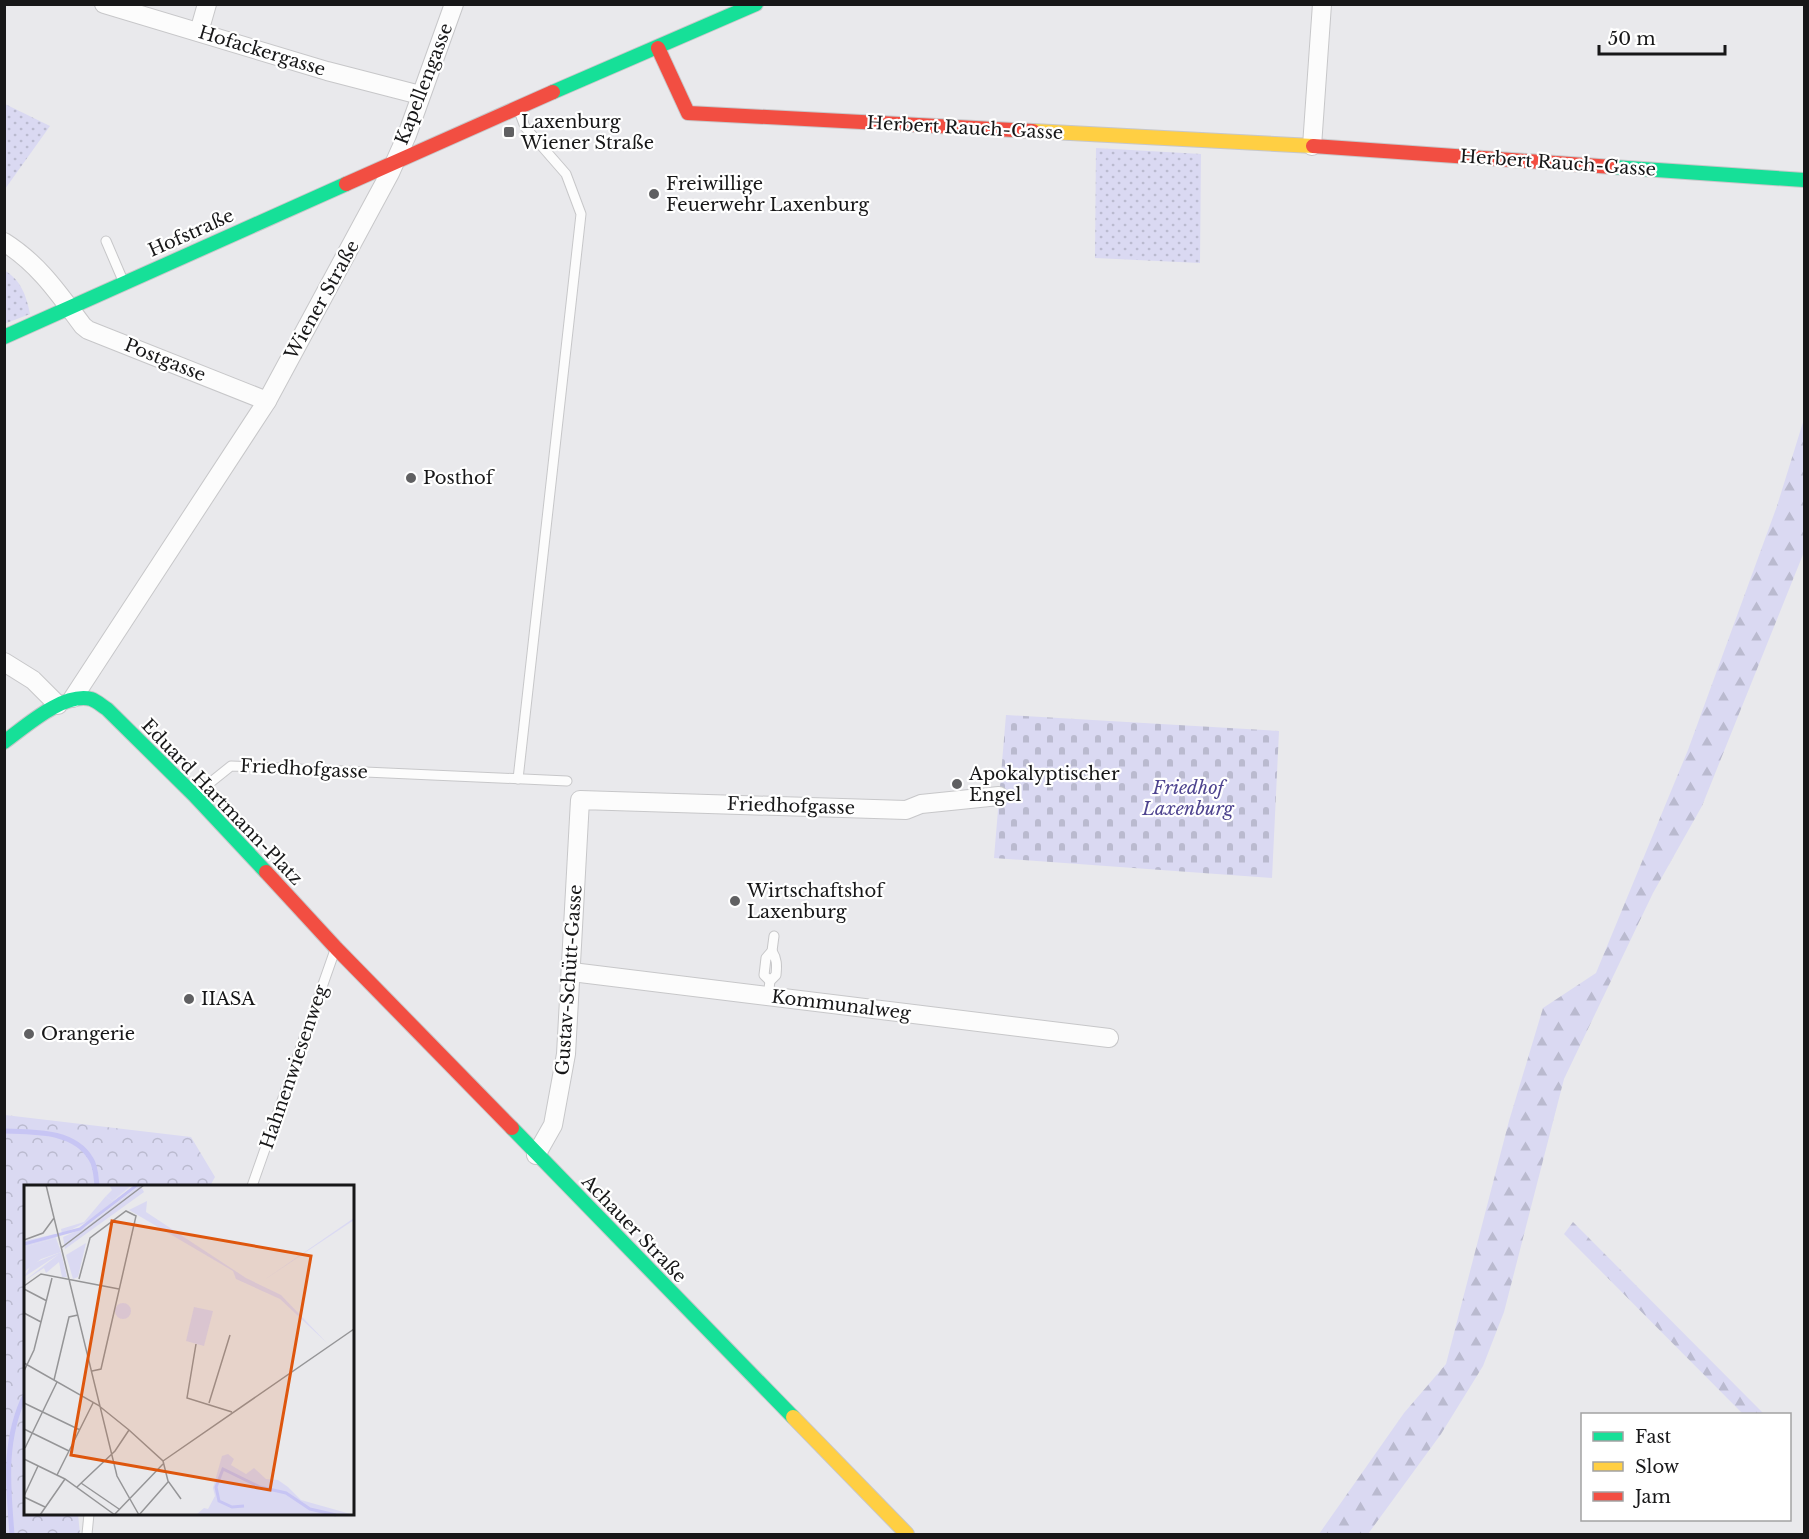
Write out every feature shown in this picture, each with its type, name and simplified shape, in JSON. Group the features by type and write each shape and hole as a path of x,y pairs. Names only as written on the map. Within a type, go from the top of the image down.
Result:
{"street":[{"name":"Hofackergasse","path":"104,4 327,71 420,95"},
{"path":"199,32 207,4"},
{"name":"Kapellengasse","path":"393,163 407,135 454,4"},
{"path":"393,163 756,4"},
{"path":"1312,146 1322,4"},
{"name":"Herbert Rauch-Gasse","path":"658,48 688,113 1312,146 1804,180"},
{"name":"Hofstraße","path":"4,337 393,163"},
{"name":"Wiener Straße","path":"4,741 65,702 267,401 363,225 393,163"},
{"name":"Postgasse","path":"4,242 19,251 40,270 88,330 267,401"},
{"path":"4,662 65,702"},
{"name":"Eduard Hartmann-Platz","path":"65,702 91,699 106,709 194,795 336,948"},
{"name":"Friedhofgasse","path":"580,800 906,810 921,804 999,796"},
{"name":"Gustav-Schütt-Gasse","path":"536,1155 553,1125 566,1054 580,800"},
{"name":"Achauer Straße","path":"336,948 907,1534"},
{"name":"Kommunalweg","path":"572,972 769,988 1109,1038"}],"lane":[{"path":"518,108 525,127 566,174 581,214 518,779"},
{"path":"106,241 124,283"},
{"name":"Friedhofgasse","path":"194,795 231,766 567,781"},
{"path":"769,988 764,975 766,957 772,951 774,936"},
{"name":"Hahnenwiesenweg","path":"252,1185 336,948"},
{"path":"87,1534 89,1515"}],"green space":[{"path":"5,104 50,126 5,189"},
{"path":"1096,148 1201,154 1200,263 1095,258"},
{"path":"4,270 15,278 22,289 30,314 4,324"},
{"path":"1804,419 1804,552 1702,806 1653,893 1564,1079 1504,1312 1483,1366 1441,1434 1368,1534 1319,1534 1404,1413 1446,1364 1509,1121 1543,1008 1596,973 1688,750 1777,506"},
{"name":"Friedhof Laxenburg","path":"1006,715 1279,731 1272,878 994,858"},
{"path":"5,1115 191,1137 215,1177 211,1185 24,1185 24,1515 78,1515 80,1534 5,1534"},
{"path":"1573,1222 1763,1413 1742,1413 1564,1234"}],"waterway":[{"path":"4,1131 52,1134 74,1143 84,1150 93,1162 97,1185"},
{"path":"12,1534 9,1498 10,1445 24,1398"}],"traffic: fast":[{"path":"553,92 756,4"},
{"path":"1613,167 1804,180"},
{"path":"4,337 346,184"},
{"path":"4,742 33,720 57,706 80,698 91,699 107,709 194,795 266,872"},
{"path":"512,1128 793,1417"}],"traffic: slow":[{"path":"1033,131 1313,146"},
{"path":"793,1417 907,1534"}],"traffic: jam":[{"path":"658,48 688,113 1033,131"},
{"path":"346,184 553,92"},
{"path":"1313,146 1613,167"},
{"path":"266,872 336,948 512,1128"}],"place":[{"name":"Laxenburg Wiener Straße","path":"509,132"},
{"name":"Freiwillige Feuerwehr Laxenburg","path":"654,194"},
{"name":"Posthof","path":"411,478"},
{"name":"Apokalyptischer Engel","path":"957,784"},
{"name":"Wirtschaftshof Laxenburg","path":"735,901"},
{"name":"IIASA","path":"189,999"},
{"name":"Orangerie","path":"29,1034"}]}
